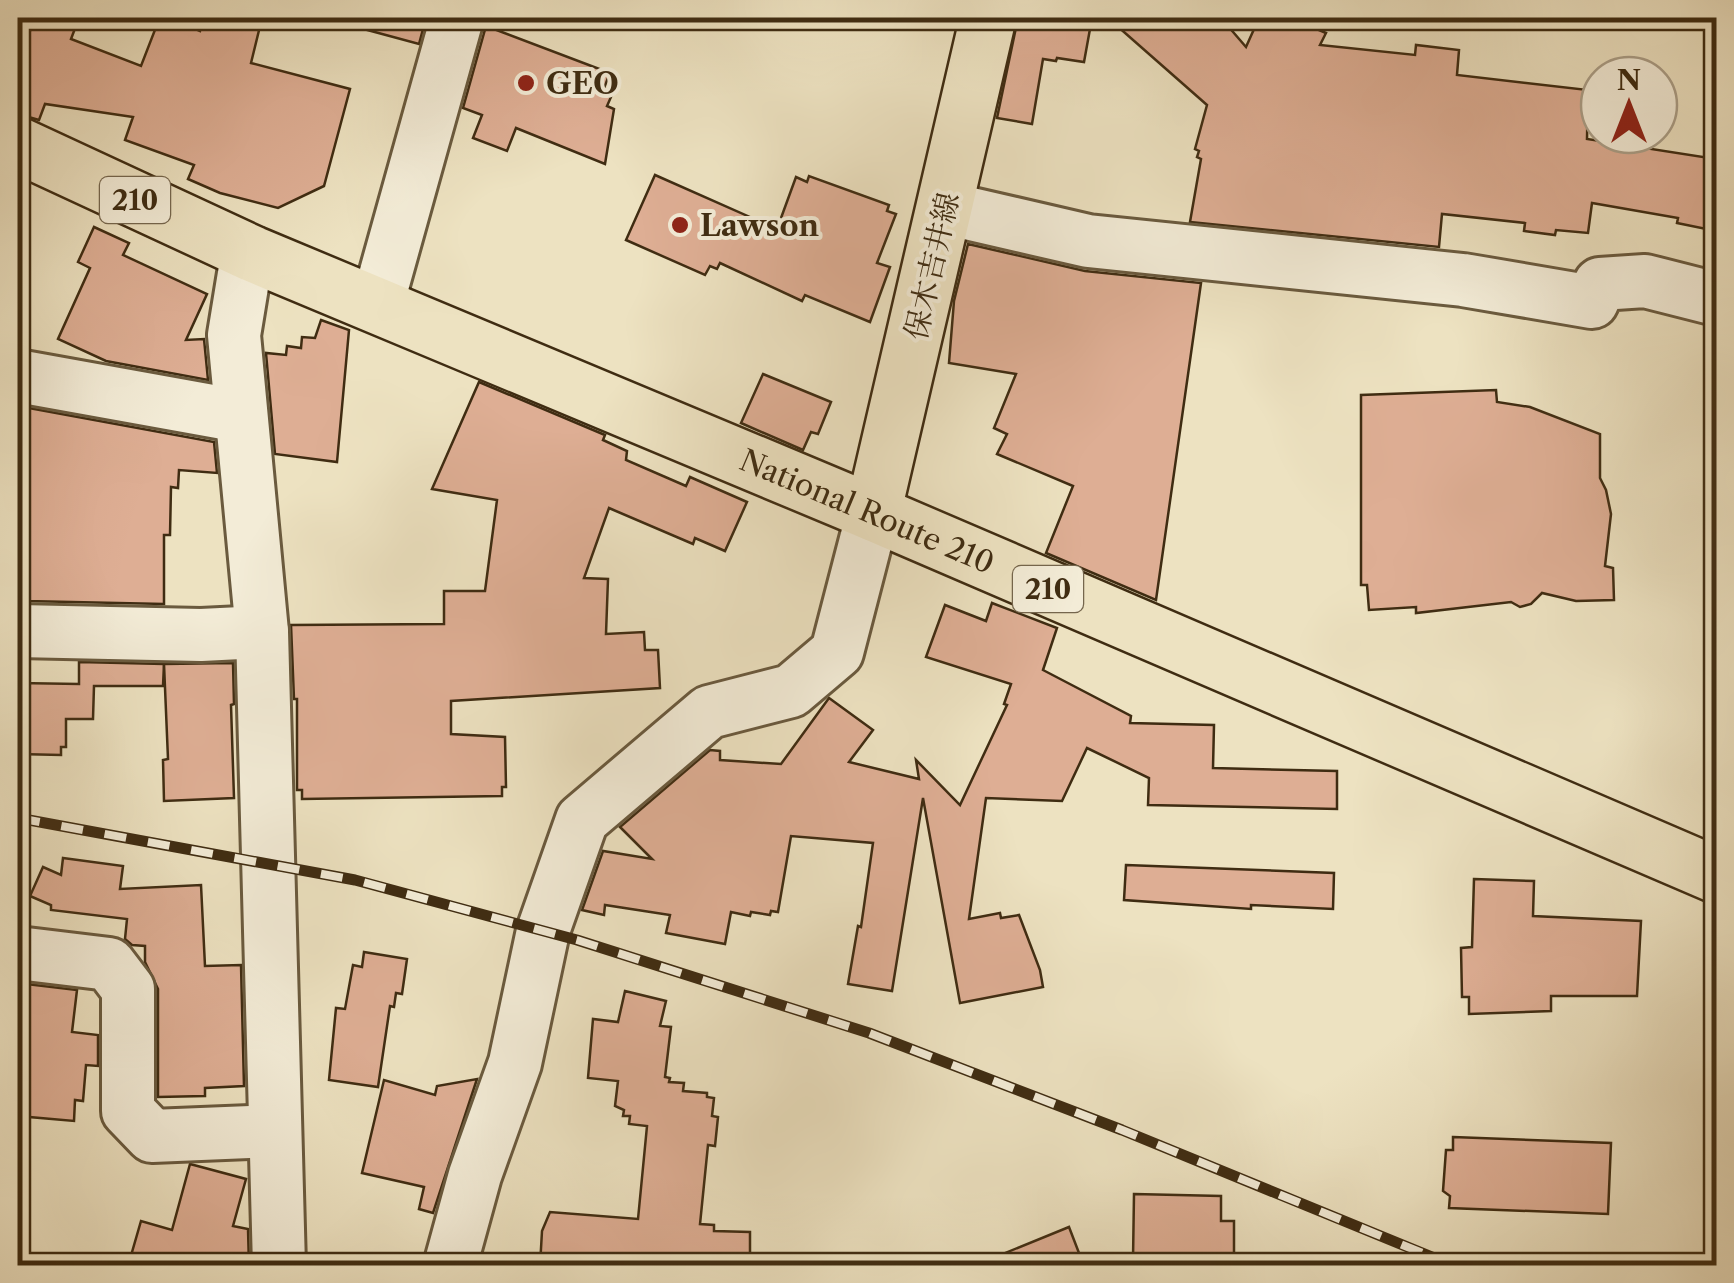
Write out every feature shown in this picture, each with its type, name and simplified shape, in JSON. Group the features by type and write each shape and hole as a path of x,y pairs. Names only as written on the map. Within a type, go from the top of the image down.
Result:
{"main road":[{"name":"保木吉井線","path":"873,513 988,18"},
{"name":"National Route 210","path":"18,145 253,254 873,513 1716,875"}],"street":[{"path":"368,302 438,18"},
{"path":"368,302 457,18"},
{"path":"946,208 1088,241 1463,280 1592,302 1600,284 1645,281 1716,298"},
{"path":"253,254 244,274 234,335 262,632 279,1266"},
{"path":"18,376 240,416"},
{"path":"450,1266 475,1176 515,1064 535,970 582,820 709,712 791,691 837,652 873,513"},
{"path":"18,630 201,635 262,632"},
{"path":"18,953 109,964 128,989 128,1111 152,1136 275,1131"}],"building":[{"path":"35,18 79,18 71,39 141,66 158,22 167,25 170,18 200,31 204,18 262,18 251,63 350,89 324,186 278,208 220,193 188,179 194,165 125,140 133,117 45,104 39,120 18,114 18,62"},
{"path":"361,18 426,18 419,44 360,28"},
{"path":"1018,18 1092,18 1084,62 1043,59 1032,124 997,118"},
{"path":"1108,18 1221,18 1246,47 1259,18 1291,18 1326,33 1320,45 1415,55 1416,45 1459,50 1457,75 1579,89 1579,155 1679,153 1716,159 1716,231 1677,223 1678,218 1592,203 1588,233 1556,230 1555,235 1524,231 1525,223 1442,214 1439,247 1190,222 1201,159 1195,149 1207,105"},
{"name":"GEO","path":"486,26 610,73 602,93 611,97 607,106 614,109 605,164 516,128 507,151 473,138 482,115 463,108"},
{"path":"655,175 777,229 796,177 807,182 809,176 889,205 887,211 896,214 877,263 890,267 870,322 805,295 802,301 720,263 717,269 710,266 705,275 626,240"},
{"path":"94,227 129,243 123,255 207,294 186,340 204,339 208,380 106,361 58,339 90,268 78,262"},
{"path":"968,244 1085,271 1201,283 1156,600 1046,553 1073,486 997,454 1007,434 994,428 1016,374 949,363 954,301"},
{"path":"321,320 349,330 337,462 275,454 266,353 286,355 287,346 301,348 302,337 315,338"},
{"path":"763,374 831,402 818,434 811,432 803,450 741,423"},
{"path":"479,382 605,435 603,440 627,451 626,460 686,486 690,477 747,502 725,551 695,538 693,544 609,508 584,578 608,579 606,634 644,632 645,650 658,650 660,688 451,701 451,734 505,737 506,787 502,787 502,796 302,799 302,790 297,790 297,699 291,625 444,624 444,591 485,591 497,500 432,489"},
{"path":"1496,390 1497,402 1530,407 1600,434 1600,478 1611,514 1605,566 1613,568 1614,600 1576,601 1542,593 1531,604 1520,607 1511,602 1416,613 1416,607 1369,610 1367,585 1361,585 1361,395"},
{"path":"18,406 214,442 217,473 179,470 178,488 171,487 170,535 164,535 164,604 26,601 26,592 18,591"},
{"path":"992,603 1057,628 1043,670 1131,716 1130,723 1214,725 1213,768 1337,771 1337,809 1148,805 1149,778 1087,748 1062,801 986,798 969,919 1000,913 1001,918 1019,915 1043,987 960,1003 923,798 892,991 848,984 873,843 791,836 778,912 751,912 750,916 731,912 725,944 666,933 670,915 605,905 604,915 582,910 603,851 652,859 620,827 710,750 720,751 720,760 781,764 829,698 873,730 849,762 919,779 916,760 960,805 1007,705 1004,704 1011,684 926,657 945,605 986,621"},
{"path":"79,662 164,664 163,686 94,686 93,719 66,719 66,747 61,747 61,755 18,754 18,683 79,684"},
{"path":"233,663 234,798 164,801 163,760 168,759 164,664"},
{"path":"63,858 123,866 120,889 201,885 205,966 241,965 244,1086 205,1088 205,1096 158,1097 158,989 145,962 145,946 132,945 125,939 127,919 51,910 51,905 30,896 43,867 61,875"},
{"path":"1126,865 1334,873 1333,909 1251,905 1251,909 1124,900"},
{"path":"1474,879 1534,881 1533,916 1641,921 1637,996 1551,996 1551,1011 1469,1014 1469,997 1462,997 1461,948 1472,947"},
{"path":"364,952 407,959 402,994 396,993 394,1007 390,1006 378,1087 329,1080 336,1008 345,1009 353,965 362,967"},
{"path":"18,983 77,990 72,1032 98,1035 98,1066 86,1065 83,1101 75,1100 74,1121 18,1116"},
{"path":"625,991 666,1001 660,1026 671,1027 665,1077 670,1078 669,1082 684,1083 683,1091 707,1093 707,1097 714,1098 712,1116 718,1117 715,1146 708,1145 700,1224 714,1225 714,1231 750,1232 750,1266 540,1266 542,1231 550,1212 638,1219 647,1126 629,1124 630,1116 623,1116 624,1110 615,1106 618,1081 588,1078 593,1019 618,1022"},
{"path":"477,1079 433,1213 419,1209 424,1187 362,1173 384,1080 435,1095 437,1086"},
{"path":"1453,1137 1611,1143 1608,1214 1449,1208 1450,1196 1443,1191 1446,1150 1453,1150"},
{"path":"190,1164 246,1179 233,1226 248,1229 249,1266 128,1266 141,1221 172,1230"},
{"path":"1134,1194 1221,1196 1221,1221 1234,1221 1234,1260 1133,1260"},
{"path":"1069,1227 1084,1266 978,1266 978,1264"}],"railway":[{"path":"18,818 355,880 577,940 869,1033 1122,1130 1454,1266"}],"place":[{"name":"GEO","path":"526,83"},
{"name":"Lawson","path":"680,225"}]}
